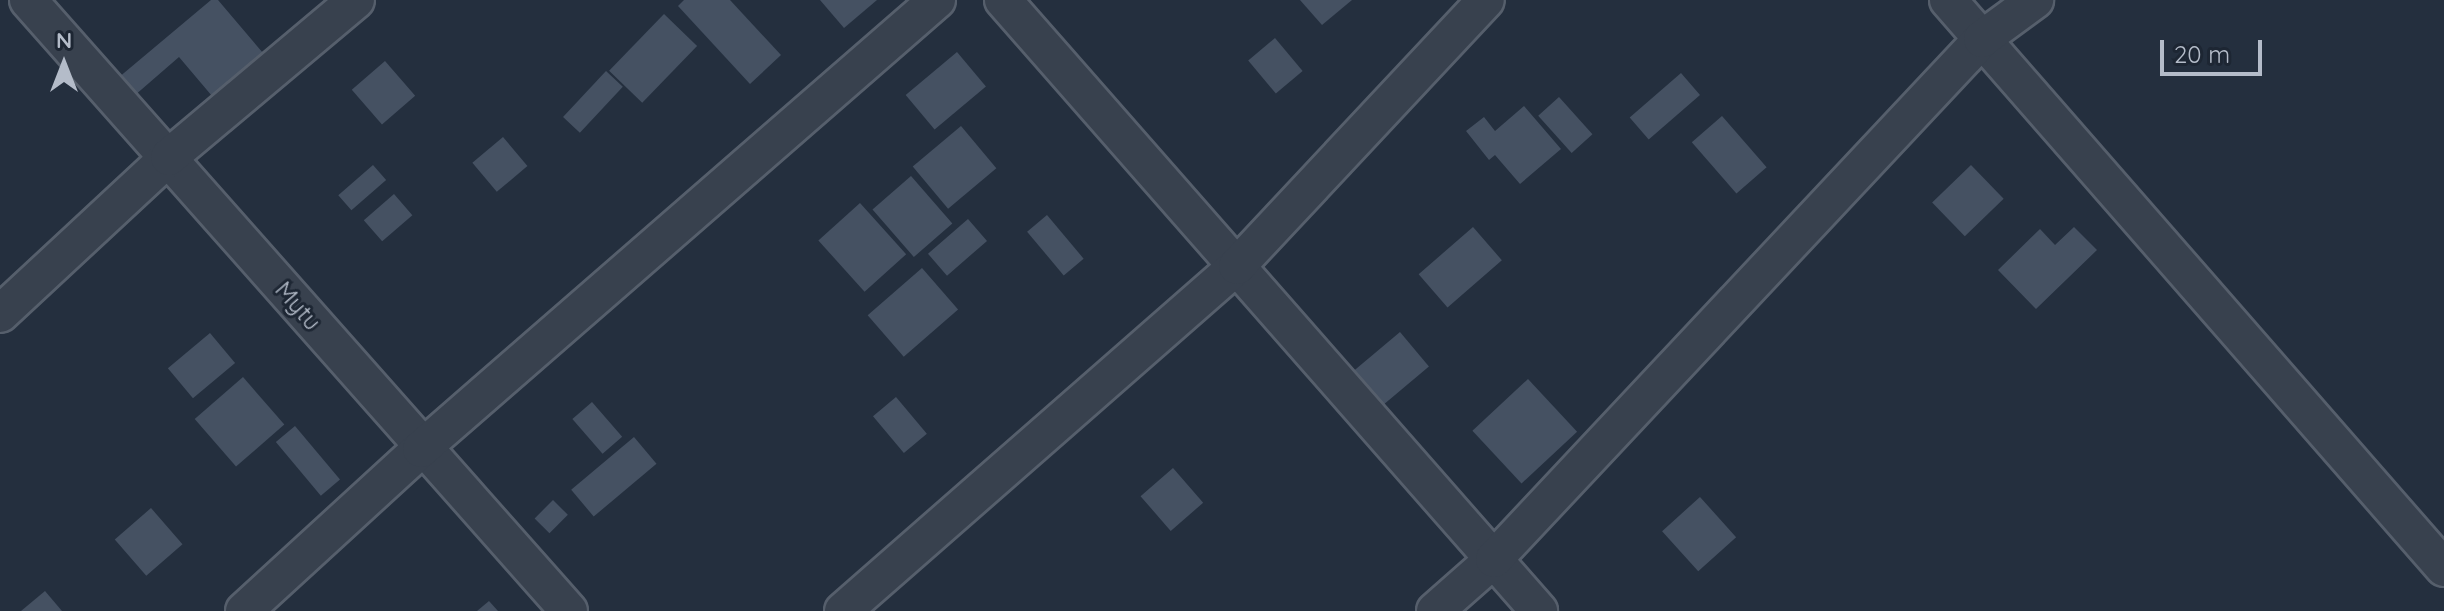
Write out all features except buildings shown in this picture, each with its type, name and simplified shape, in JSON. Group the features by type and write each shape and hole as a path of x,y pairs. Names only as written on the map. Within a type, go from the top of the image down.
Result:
{"street":[{"name":"Mytu","path":"28,0 169,157 421,449 569,611"},
{"path":"0,314 169,157 356,0"},
{"path":"244,611 421,449 937,0"},
{"path":"1003,0 1539,611"},
{"path":"843,611 1237,266 1486,0"},
{"path":"1948,0 2444,568"},
{"path":"1435,611 1494,559 1982,39 2035,0"}]}
